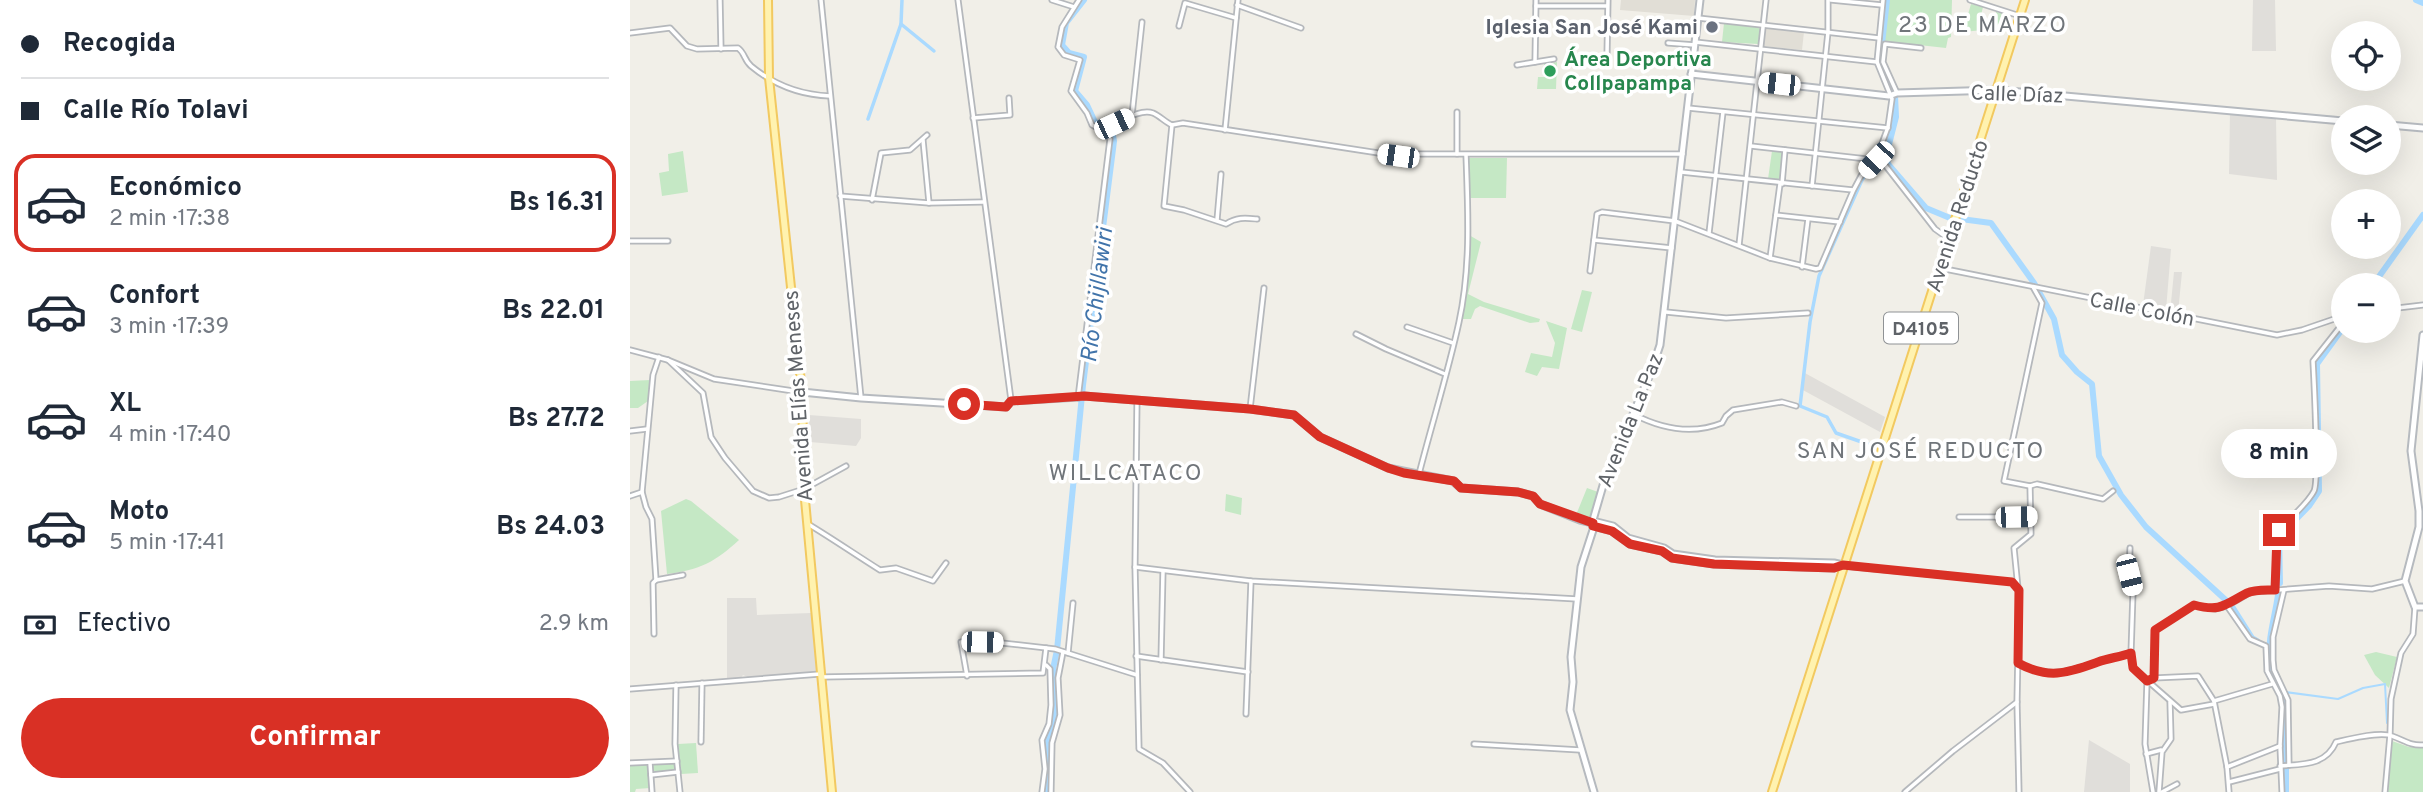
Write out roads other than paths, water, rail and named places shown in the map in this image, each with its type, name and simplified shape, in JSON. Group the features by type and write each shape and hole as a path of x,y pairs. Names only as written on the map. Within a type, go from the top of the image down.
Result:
{"main road":[{"name":"Avenida Elías Meneses","path":"768,0 769,78 802,392 804,489 832,792"},
{"name":"Avenida Reducto","path":"1772,792 2025,0"}],"street":[{"path":"720,0 721,49"},
{"path":"821,0 861,398"},
{"path":"958,0 1011,401"},
{"path":"1052,0 1074,7"},
{"path":"1079,0 1062,27 1058,47 1064,55 1080,60 1071,91 1092,125 1106,132 1110,139 1081,397"},
{"path":"1574,0 1574,6"},
{"path":"1607,55 1608,0"},
{"name":"Avenida La Paz","path":"1594,792 1570,710 1581,567 1604,482 1657,354 1666,312 1700,0"},
{"path":"1739,245 1766,0"},
{"path":"1812,186 1830,0 1883,3 1877,62 1894,94"},
{"path":"1970,0 2020,16"},
{"path":"1988,6 1990,0"},
{"path":"1179,26 1185,3 1236,18"},
{"path":"1225,130 1237,3 1301,28"},
{"path":"1535,62 1536,3 1607,6"},
{"path":"1698,18 1879,37"},
{"path":"1132,115 1142,22"},
{"path":"630,33 670,28 687,46 704,51 741,49 746,61 769,78 796,92 830,96"},
{"path":"1668,43 1695,43 1877,62"},
{"path":"1590,271 1597,214 1602,212 1675,221 1770,258 1802,267 1820,268 1853,191 1861,176 1876,160 1888,128 1894,94 1883,62 1885,44 1922,48"},
{"path":"1517,65 1554,59"},
{"name":"Calle Díaz","path":"1692,74 1822,89 1894,94 1998,90 2331,120"},
{"path":"973,118 1010,115 1009,98"},
{"path":"1688,108 1888,128"},
{"path":"1709,233 1723,111"},
{"path":"1114,124 1132,115 1148,112 1172,125 1183,123 1398,156 1683,154"},
{"path":"1457,112 1457,154"},
{"path":"1172,125 1164,206 1226,224 1234,219 1257,219"},
{"path":"2401,126 2423,128"},
{"path":"873,200 881,153 910,150 927,135"},
{"path":"923,140 929,203"},
{"path":"1751,146 1876,160 1885,165 1935,229 1949,239"},
{"path":"1770,258 1785,150"},
{"path":"1418,476 1460,321 1468,222 1466,154"},
{"path":"1681,172 1853,191"},
{"path":"1217,220 1221,174"},
{"path":"840,196 929,203 983,202"},
{"path":"1776,215 1840,222"},
{"path":"1802,267 1808,219"},
{"path":"1594,240 1672,248"},
{"path":"630,241 668,241"},
{"name":"Calle Colón","path":"1940,268 2277,335 2331,320"},
{"path":"2033,287 2042,303 2004,481 2030,486 2036,484 2103,499 2113,491"},
{"path":"1250,409 1264,288"},
{"path":"2401,308 2423,305"},
{"path":"1666,312 1726,318 1808,313"},
{"path":"1407,327 1453,343"},
{"path":"1356,334 1445,374"},
{"path":"2385,792 2394,681 2401,653 2413,634 2415,607 2405,581 2419,527 2411,451 2423,335"},
{"path":"2275,590 2279,530 2295,517 2316,489 2313,361 2331,338"},
{"path":"630,350 668,360 714,379 861,398 1006,407 1011,401 1081,397 1250,409 1294,415 1320,437 1388,468 1454,481 1461,488 1518,492 1533,496 1540,504 1612,531 1630,544 1653,547 1672,558 1834,568 1843,565 2012,582 2019,590"},
{"path":"654,634 653,583 656,580 652,519 642,492 653,376 659,357"},
{"path":"668,360 703,393 711,438 724,458 753,491 769,498 804,489 845,466"},
{"path":"1137,400 1135,567 1139,749 1163,764 1190,792"},
{"path":"1633,414 1667,427 1701,430 1722,423 1733,410 1782,402 1796,407"},
{"path":"630,431 647,429"},
{"path":"2019,792 2019,590 2014,548 2031,534 2030,486"},
{"path":"630,496 642,492"},
{"path":"1959,517 2031,517"},
{"path":"807,523 842,543 849,551 880,570 896,568 933,582 946,563"},
{"path":"2130,548 2133,668 2181,710 2214,703 2273,684"},
{"path":"1135,567 1251,581 1577,599"},
{"path":"1161,660 1163,571"},
{"path":"656,580 683,575"},
{"path":"1246,714 1251,581"},
{"path":"2154,678 2155,630 2194,605 2216,609 2227,606 2251,592 2329,586 2372,589 2405,581"},
{"path":"2284,590 2273,637 2273,660 2274,670 2288,700 2289,765"},
{"path":"1051,792 1052,743 1060,715 1058,678 1073,603"},
{"path":"2227,606 2250,639 2266,646 2267,671 2280,696 2282,707 2282,792"},
{"path":"2415,607 2423,607"},
{"path":"967,676 961,642 1046,648 1137,675"},
{"path":"630,689 821,675 967,676 1043,673 1046,648"},
{"path":"2018,663 2039,673 2073,672 2131,653"},
{"path":"1136,656 1248,672"},
{"path":"1042,792 1045,769 1042,740 1049,724 1051,705 1050,669 1044,663"},
{"path":"2147,681 2154,678 2198,676 2214,703 2227,766 2229,792"},
{"path":"2147,681 2146,754 2153,792"},
{"path":"701,742 702,683"},
{"path":"676,685 675,744 680,792"},
{"path":"1905,792 2017,702"},
{"path":"2170,702 2171,739 2163,750 2160,792 2177,784"},
{"path":"2229,782 2280,767 2313,763 2333,751 2336,742 2390,735 2408,744 2423,745"},
{"path":"1474,744 1580,750"},
{"path":"2227,766 2280,746"},
{"path":"2146,754 2163,750"},
{"path":"630,763 677,761"},
{"path":"650,763 652,792"},
{"path":"651,775 678,772"}],"waterway":[{"path":"868,119 901,24 902,0"},
{"name":"Río Chijllawiri","path":"1047,792 1050,777 1047,740 1055,718 1053,669 1083,385 1114,141 1110,131 1095,122 1087,105 1075,91 1084,57 1069,53 1062,45 1066,23 1084,0"},
{"path":"1887,0 1880,61 1893,91"},
{"path":"2416,0 2423,3"},
{"path":"901,24 934,51"},
{"path":"1895,96 1896,117 1886,156 1888,164 1926,208 1950,218"},
{"path":"1876,447 1836,433 1827,417 1800,406 1810,322 1819,276 1862,180 1865,175 1880,166"},
{"path":"2382,273 2423,215"},
{"path":"1961,219 1991,223 2034,283 2054,319 2062,355 2092,384 2099,456 2121,495 2146,527 2229,603"},
{"path":"2280,583 2279,537 2309,506 2319,491 2317,364 2332,343"},
{"path":"2278,595 2269,654 2271,667 2286,704 2286,792"},
{"path":"2233,608 2252,638 2257,641"},
{"path":"2285,692 2338,699 2363,688 2385,684 2387,723"}],"place":[{"name":"Iglesia San José Kami","path":"1712,27"},
{"name":"Área Deportiva Collpapampa","path":"1550,71"}],"district":[{"name":"23 DE MARZO","path":"1983,24"},
{"name":"SAN JOSÉ REDUCTO","path":"1921,450"},
{"name":"WILLCATACO","path":"1126,472"}]}
